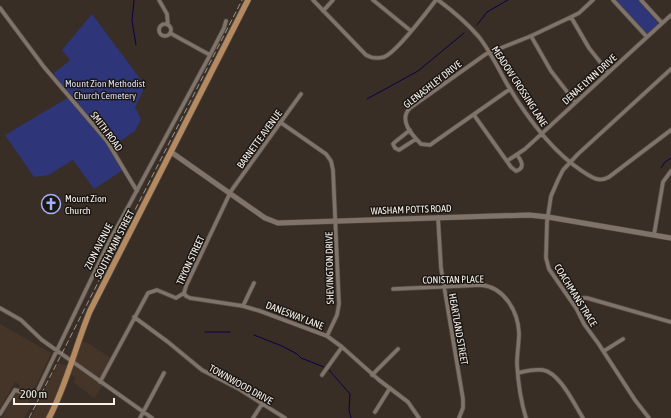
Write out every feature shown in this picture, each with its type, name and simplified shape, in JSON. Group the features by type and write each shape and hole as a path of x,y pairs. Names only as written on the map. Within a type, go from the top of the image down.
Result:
{"main road":[{"name":"SOUTH MAIN STREET","path":"49,418 63,387 81,332 90,311 248,0"}],"street":[{"path":"159,0 167,14 168,25 171,28 168,36 164,37 159,33 159,29 161,25 168,25"},
{"path":"313,0 361,51 370,57 379,58 389,54 437,0"},
{"path":"323,11 333,0"},
{"path":"372,0 411,31"},
{"name":"MEADOW CROSSING LANE","path":"437,0 468,25 480,39 510,89 542,133 570,163 592,178 600,180 606,179 671,130"},
{"name":"GLENASHLEY DRIVE","path":"416,139 405,123 407,111 488,53 531,36 572,17 593,0"},
{"path":"613,0 647,37"},
{"path":"641,0 662,24"},
{"name":"SMITH ROAD","path":"0,8 44,67 107,141 137,191"},
{"name":"DENAE LYNN DRIVE","path":"507,161 517,155 542,133 671,15"},
{"path":"572,17 586,43 608,72"},
{"name":"ZION AVENUE","path":"0,414 15,390 30,395 37,392 56,349 103,253 210,55 226,21"},
{"path":"170,33 210,55"},
{"path":"531,36 551,71 575,102"},
{"name":"COACHMANS TRACE","path":"649,418 635,400 604,351 584,324 550,268 547,262 548,217 554,187 560,174 671,69"},
{"path":"410,130 395,142 395,148 399,150 416,139 421,144 426,146 433,144 510,89"},
{"name":"BARNETTE AVENUE","path":"230,193 301,94"},
{"path":"474,116 514,170 519,170 522,167 522,162 517,155"},
{"name":"SHEVINGTON DRIVE","path":"280,122 324,152 329,158 333,170 339,304 337,315 327,336"},
{"name":"WASHAM POTTS ROAD","path":"171,152 265,218 274,222 294,223 336,220 523,215 548,217 671,238"},
{"path":"654,235 663,182 671,171"},
{"name":"TRYON STREET","path":"100,382 146,295 150,291 160,291 176,298 184,293 230,193"},
{"name":"HEARTLAND STREET","path":"438,217 439,254 463,399 463,408 459,418"},
{"path":"243,306 254,283"},
{"name":"CONISTAN PLACE","path":"393,289 484,285 496,289 505,296 514,313 518,326 518,373 526,418"},
{"name":"DANESWAY LANE","path":"184,293 190,298 243,306 270,314 327,336 342,347 372,375 408,402 419,418"},
{"path":"572,302 580,298 587,298 671,322"},
{"path":"0,308 21,320 39,338 152,418"},
{"name":"TOWNWOOD DRIVE","path":"134,317 202,370 239,389 285,418"},
{"path":"604,351 622,339"},
{"path":"322,375 342,347"},
{"path":"372,375 398,349"},
{"path":"518,373 540,370 552,373 559,380 583,418"},
{"path":"140,418 164,373"},
{"path":"375,412 390,388"},
{"path":"253,418 262,404"}],"shaded area":[{"path":"0,324 51,353 38,382 28,398 30,399 28,403 32,405 24,418 2,418 20,385 15,382 0,408"},
{"path":"81,341 88,343 111,358 97,381 103,385 94,398 73,382 76,378 71,374"},
{"path":"58,363 68,366 63,382 46,418 31,418"}],"green space":[{"path":"615,0 638,0 659,24 648,34 646,33"},
{"name":"Mount Zion Methodist Church Cemetery","path":"92,14 141,80 143,91 135,107 141,119 135,131 110,148 123,170 94,189 73,160 49,175 34,177 5,135 71,96 53,74 70,60 62,50"}],"waterway":[{"path":"134,0 132,21 136,45"},
{"path":"477,25 487,12 508,0"},
{"path":"367,99 418,71 464,33"},
{"path":"661,168 665,162 671,158"},
{"path":"205,332 230,332"},
{"path":"254,335 282,346 297,354 301,358 324,367"},
{"path":"329,370 350,394 349,410 351,418"}],"railway":[{"path":"29,418 242,0"}],"place":[{"name":"Mount Zion Church","path":"51,204"}]}
